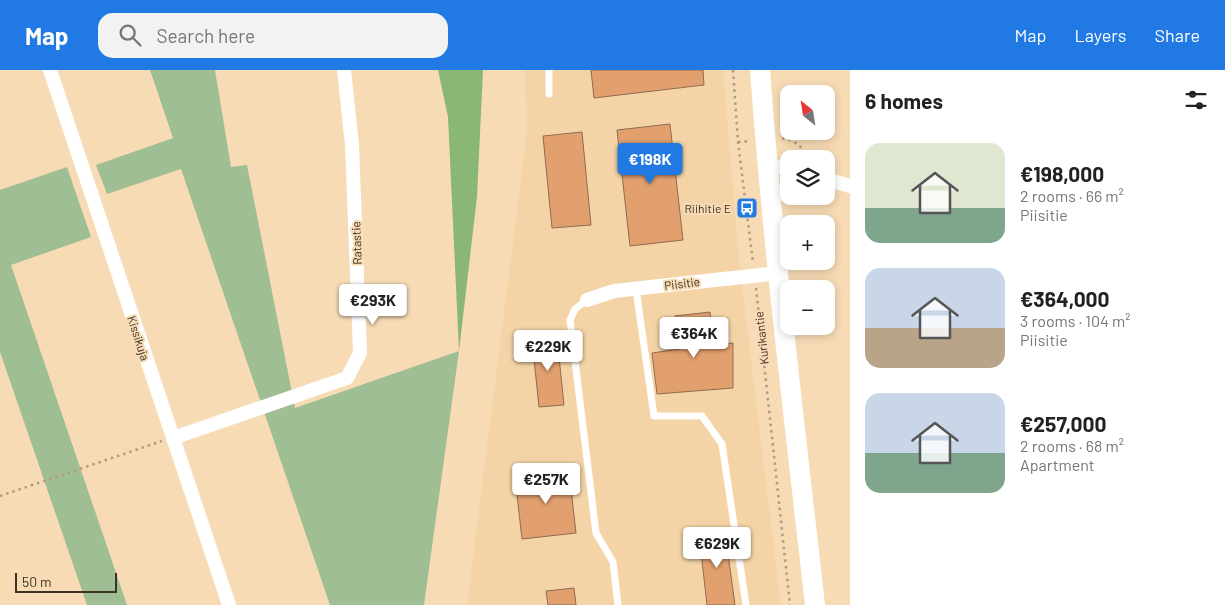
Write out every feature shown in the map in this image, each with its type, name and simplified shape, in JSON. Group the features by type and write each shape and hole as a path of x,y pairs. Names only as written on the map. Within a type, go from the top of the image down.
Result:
{"street":[{"name":"Kissikuja","path":"50,70 229,605"},
{"name":"Ratastie","path":"173,438 347,378 360,353 352,144 344,70"},
{"name":"Kurikantie","path":"760,70 779,273 815,605"},
{"path":"768,165 780,167"},
{"path":"835,182 850,186"},
{"name":"Piisitie","path":"587,300 614,292 779,273"}],"lane":[{"path":"549,70 550,94"},
{"path":"636,289 654,416 702,416 722,444 746,605"},
{"path":"587,300 575,309 570,320 596,533 614,562 618,605"}],"path":[{"name":"Kurikantie","path":"733,70 738,142 755,275 790,605"},
{"path":"0,496 173,438"}],"shaded area":[{"path":"525,70 723,70 739,261 781,605 467,605 527,131"}],"green space":[{"path":"150,70 215,70 231,167 247,165 295,408 459,351 424,605 330,605 181,169 107,194 96,165 173,138"},
{"path":"438,70 483,70 477,197 459,351 448,117"},
{"path":"67,167 91,237 11,265 127,605 87,605 0,352 0,190"}],"building":[{"path":"591,70 703,70 704,85 594,98"},
{"path":"670,124 683,240 630,246 617,130"},
{"path":"582,132 591,225 552,228 543,136"},
{"path":"710,312 714,345 733,343 733,388 657,394 652,353 680,349 675,316"},
{"path":"557,338 564,405 539,407 532,340"},
{"path":"569,471 576,533 522,539 515,477"},
{"path":"725,532 735,605 707,605 699,534"},
{"path":"574,588 576,605 548,605 546,591"}],"place":[{"name":"Riihitie E","path":"747,208"}]}
